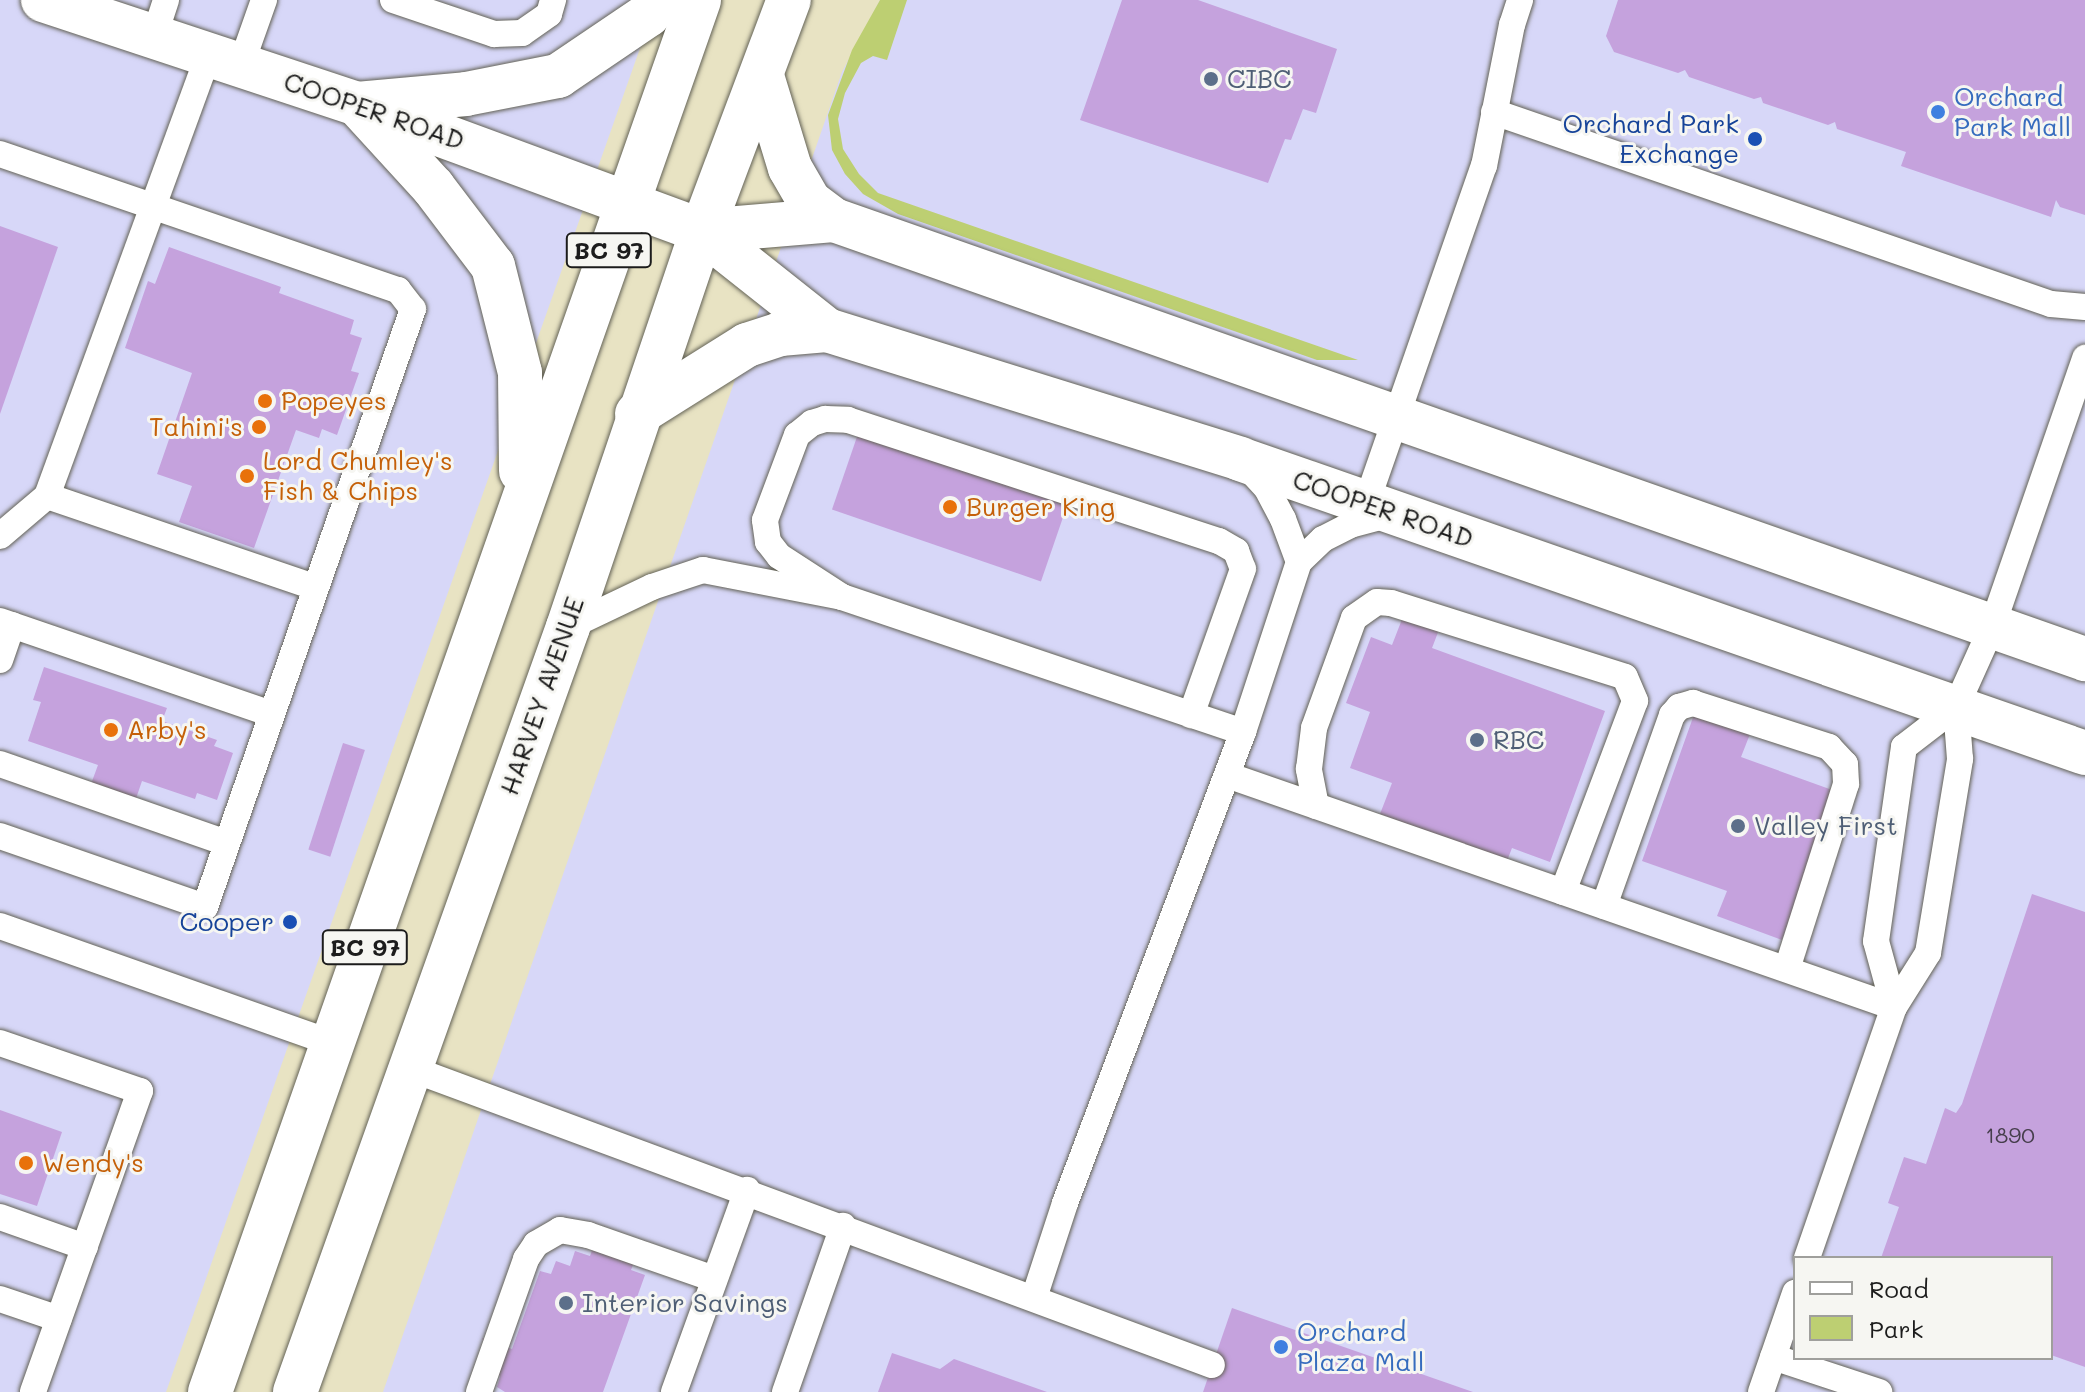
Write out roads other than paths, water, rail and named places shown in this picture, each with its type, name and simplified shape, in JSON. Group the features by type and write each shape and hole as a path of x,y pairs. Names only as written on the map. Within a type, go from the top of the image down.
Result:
{"main road":[{"name":"COOPER ROAD","path":"43,0 160,18 225,60 357,104 702,231 827,330 1240,459 2085,753"},
{"path":"357,104 466,94 558,76 648,15 658,0"},
{"name":"BC 97","path":"210,1392 699,0"},
{"name":"HARVEY AVENUE","path":"295,1392 568,627 637,414 789,0"},
{"path":"762,76 790,168 810,202 834,220"},
{"path":"357,104 433,187 493,266 520,373 521,501"},
{"name":"COOPER ROAD","path":"702,231 834,220 2085,659"},
{"path":"637,414 747,345 780,334 827,330"}],"lane":[{"path":"0,536 47,496 153,206 225,60 264,0"},
{"path":"393,0 494,34 522,33 549,14 553,0"},
{"path":"1034,1298 1065,1203 1243,732 1299,562 1323,539 1381,509 1396,417 1484,166 1520,0"},
{"path":"1494,112 2051,304 2085,307"},
{"path":"0,154 398,290 413,309 205,907 0,836"},
{"path":"1894,1007 1876,941 1904,747 1956,707 1992,627 2085,358"},
{"path":"842,597 779,556 768,542 765,520 797,435 812,423 825,419 848,420 1219,541 1236,551 1243,569 1191,715"},
{"path":"1240,459 1266,487 1283,519 1299,562"},
{"path":"47,496 315,587"},
{"path":"568,627 652,587 703,570 842,597 1243,732"},
{"path":"1316,806 1309,769 1314,728 1354,618 1377,602 1391,603 1625,677 1633,689 1635,701 1563,892"},
{"path":"0,660 6,623 271,714"},
{"path":"1604,906 1672,715 1679,707 1693,703 1829,747 1845,764 1846,784 1787,969"},
{"path":"1808,1256 1894,1007 1928,953 1960,759 1956,707"},
{"path":"0,764 227,843"},
{"path":"1227,775 1894,1007"},
{"path":"0,926 332,1043"},
{"path":"0,1043 140,1091 33,1392"},
{"path":"409,1068 747,1190 1212,1365"},
{"path":"674,1392 747,1190"},
{"path":"0,1217 85,1247"},
{"path":"785,1392 843,1226"},
{"path":"479,1392 526,1259 536,1244 560,1230 588,1235 714,1279"},
{"path":"0,1299 59,1319"},
{"path":"1761,1392 1793,1299"},
{"path":"1773,1357 1879,1392"}],"place":[{"name":"CIBC","path":"1211,79"},
{"name":"Orchard Park Mall","path":"1938,112"},
{"name":"Orchard Park Exchange","path":"1755,139"},
{"name":"Popeyes","path":"265,401"},
{"name":"Tahini's","path":"259,427"},
{"name":"Lord Chumley's Fish & Chips","path":"247,476"},
{"name":"Burger King","path":"950,507"},
{"name":"Arby's","path":"111,730"},
{"name":"RBC","path":"1477,740"},
{"name":"Valley First","path":"1738,826"},
{"name":"Cooper","path":"290,922"},
{"name":"Wendy's","path":"26,1163"},
{"name":"Interior Savings","path":"566,1303"},
{"name":"Orchard Plaza Mall","path":"1281,1347"}]}
